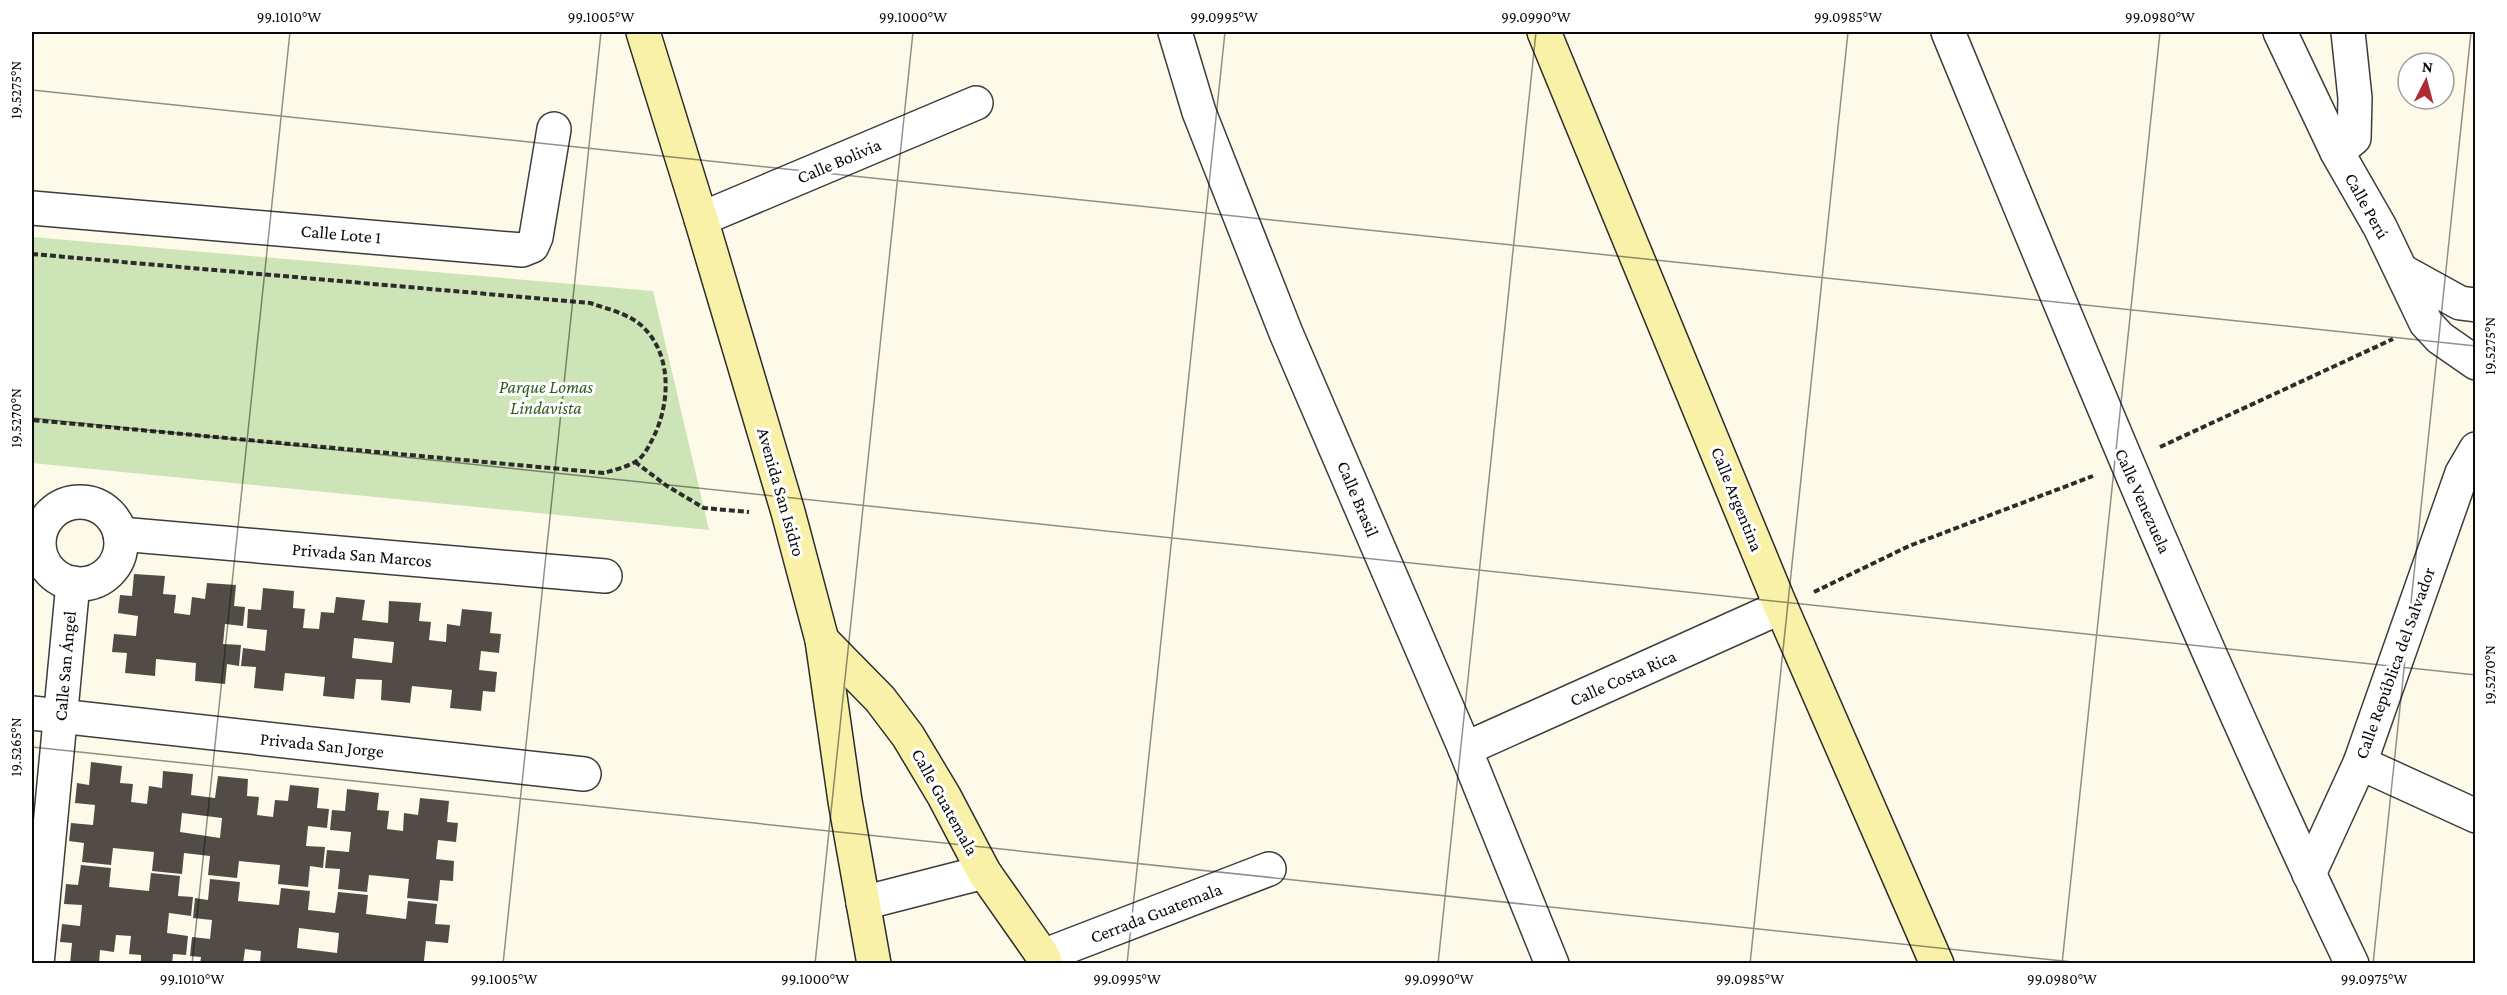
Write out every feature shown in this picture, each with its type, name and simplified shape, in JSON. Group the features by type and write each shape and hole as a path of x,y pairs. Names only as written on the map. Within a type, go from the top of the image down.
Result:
{"street":[{"name":"Avenida San Isidro","path":"643,32 788,512 822,640 845,801 874,963"},
{"name":"Calle Argentina","path":"1544,32 1781,607 1937,963"},
{"name":"Calle Venezuela","path":"1948,32 2126,463 2309,874 2352,963"},
{"name":"Calle Perú","path":"2280,32 2337,152 2402,271 2412,298 2426,324 2440,338 2475,363"},
{"path":"2337,152 2354,138 2355,98 2348,32"},
{"name":"Calle Brasil","path":"1180,33 1199,112 1286,333 1465,749 1552,963"},
{"name":"Calle Bolivia","path":"701,219 976,103"},
{"name":"Calle Lote 1","path":"32,208 522,250 532,246 536,237 554,129"},
{"path":"2402,271 2460,303 2475,305"},
{"name":"Calle República del Salvador","path":"2309,874 2360,763 2469,461"},
{"path":"84,502 96,505 108,512 120,534 121,545 118,556 105,575 96,580 73,583 62,579 44,562 39,550 37,525 60,507 84,502"},
{"name":"Privada San Marcos","path":"120,534 604,576"},
{"name":"Calle San Ángel","path":"37,963 46,714 73,583"},
{"name":"Calle Costa Rica","path":"1465,749 1781,607"},
{"name":"Calle Guatemala","path":"822,640 880,699 908,736 944,795 984,872 863,903"},
{"name":"Privada San Jorge","path":"46,714 584,774"},
{"path":"2360,763 2475,816"},
{"name":"Cerrada Guatemala","path":"1045,960 1269,869"},
{"path":"984,872 1045,960"}],"path":[{"path":"32,254 590,303 620,313 644,327 660,351 667,381 661,421 648,449 635,462 604,473 32,420"},
{"path":"635,462 667,486 704,508 745,512 788,512"}],"green space":[{"name":"Parque Lomas Lindavista","path":"32,237 653,291 709,530 32,463"}],"building":[{"path":"134,574 165,576 163,594 176,595 174,613 190,615 192,597 205,599 207,583 236,585 234,606 245,607 243,626 225,624 223,644 241,645 239,666 227,664 225,684 195,681 196,663 156,659 155,676 125,673 127,653 112,652 114,634 136,636 138,616 118,613 120,595 132,596"},
{"path":"263,588 294,591 293,608 305,609 303,628 319,629 321,612 334,613 336,597 365,600 362,620 388,623 389,601 421,603 419,621 431,622 429,640 446,642 447,624 460,626 462,609 492,612 490,633 501,634 499,653 481,651 479,670 497,672 495,692 483,691 481,711 450,708 452,690 412,686 410,703 381,700 382,680 356,679 354,699 323,696 325,677 285,673 283,691 254,688 256,667 241,666 243,648 265,651 267,630 247,628 248,609 261,610","holes":["354,638 394,642 392,663 352,658"]},
{"path":"91,762 122,766 120,783 133,784 131,802 147,804 149,786 162,788 163,771 193,774 191,795 215,798 218,776 248,779 247,796 259,797 257,815 273,817 275,800 288,801 290,785 319,788 317,808 329,809 327,828 308,826 306,846 325,847 323,868 310,866 308,887 278,884 280,865 239,861 237,878 208,875 210,856 184,853 182,874 152,871 154,852 113,848 111,865 82,862 84,843 69,841 71,823 93,825 95,805 75,803 77,783 89,785","holes":["182,813 222,818 220,838 180,832"]},
{"path":"347,789 379,793 377,810 389,811 387,829 403,831 404,813 418,815 420,798 449,801 447,822 458,823 456,842 438,840 436,859 454,861 453,881 440,880 438,901 407,898 409,879 369,875 367,892 338,889 340,869 325,868 327,850 349,852 351,832 330,830 332,810 345,811"},
{"path":"81,865 111,868 109,887 149,891 151,873 180,876 178,896 193,897 191,916 169,913 167,933 188,936 186,955 173,954 172,964 141,964 141,955 129,954 131,936 116,935 114,952 100,950 99,964 70,964 72,943 60,942 62,924 80,926 82,905 64,904 66,884 78,885"},
{"path":"210,879 240,882 238,901 279,905 281,888 310,891 308,910 335,913 338,892 368,895 366,914 406,919 408,901 437,904 435,924 450,925 448,943 426,941 424,961 432,964 260,964 261,951 245,949 243,964 200,964 201,957 190,956 192,937 210,939 212,920 193,918 195,898 208,900","holes":["299,928 339,933 337,953 297,948"]}]}
